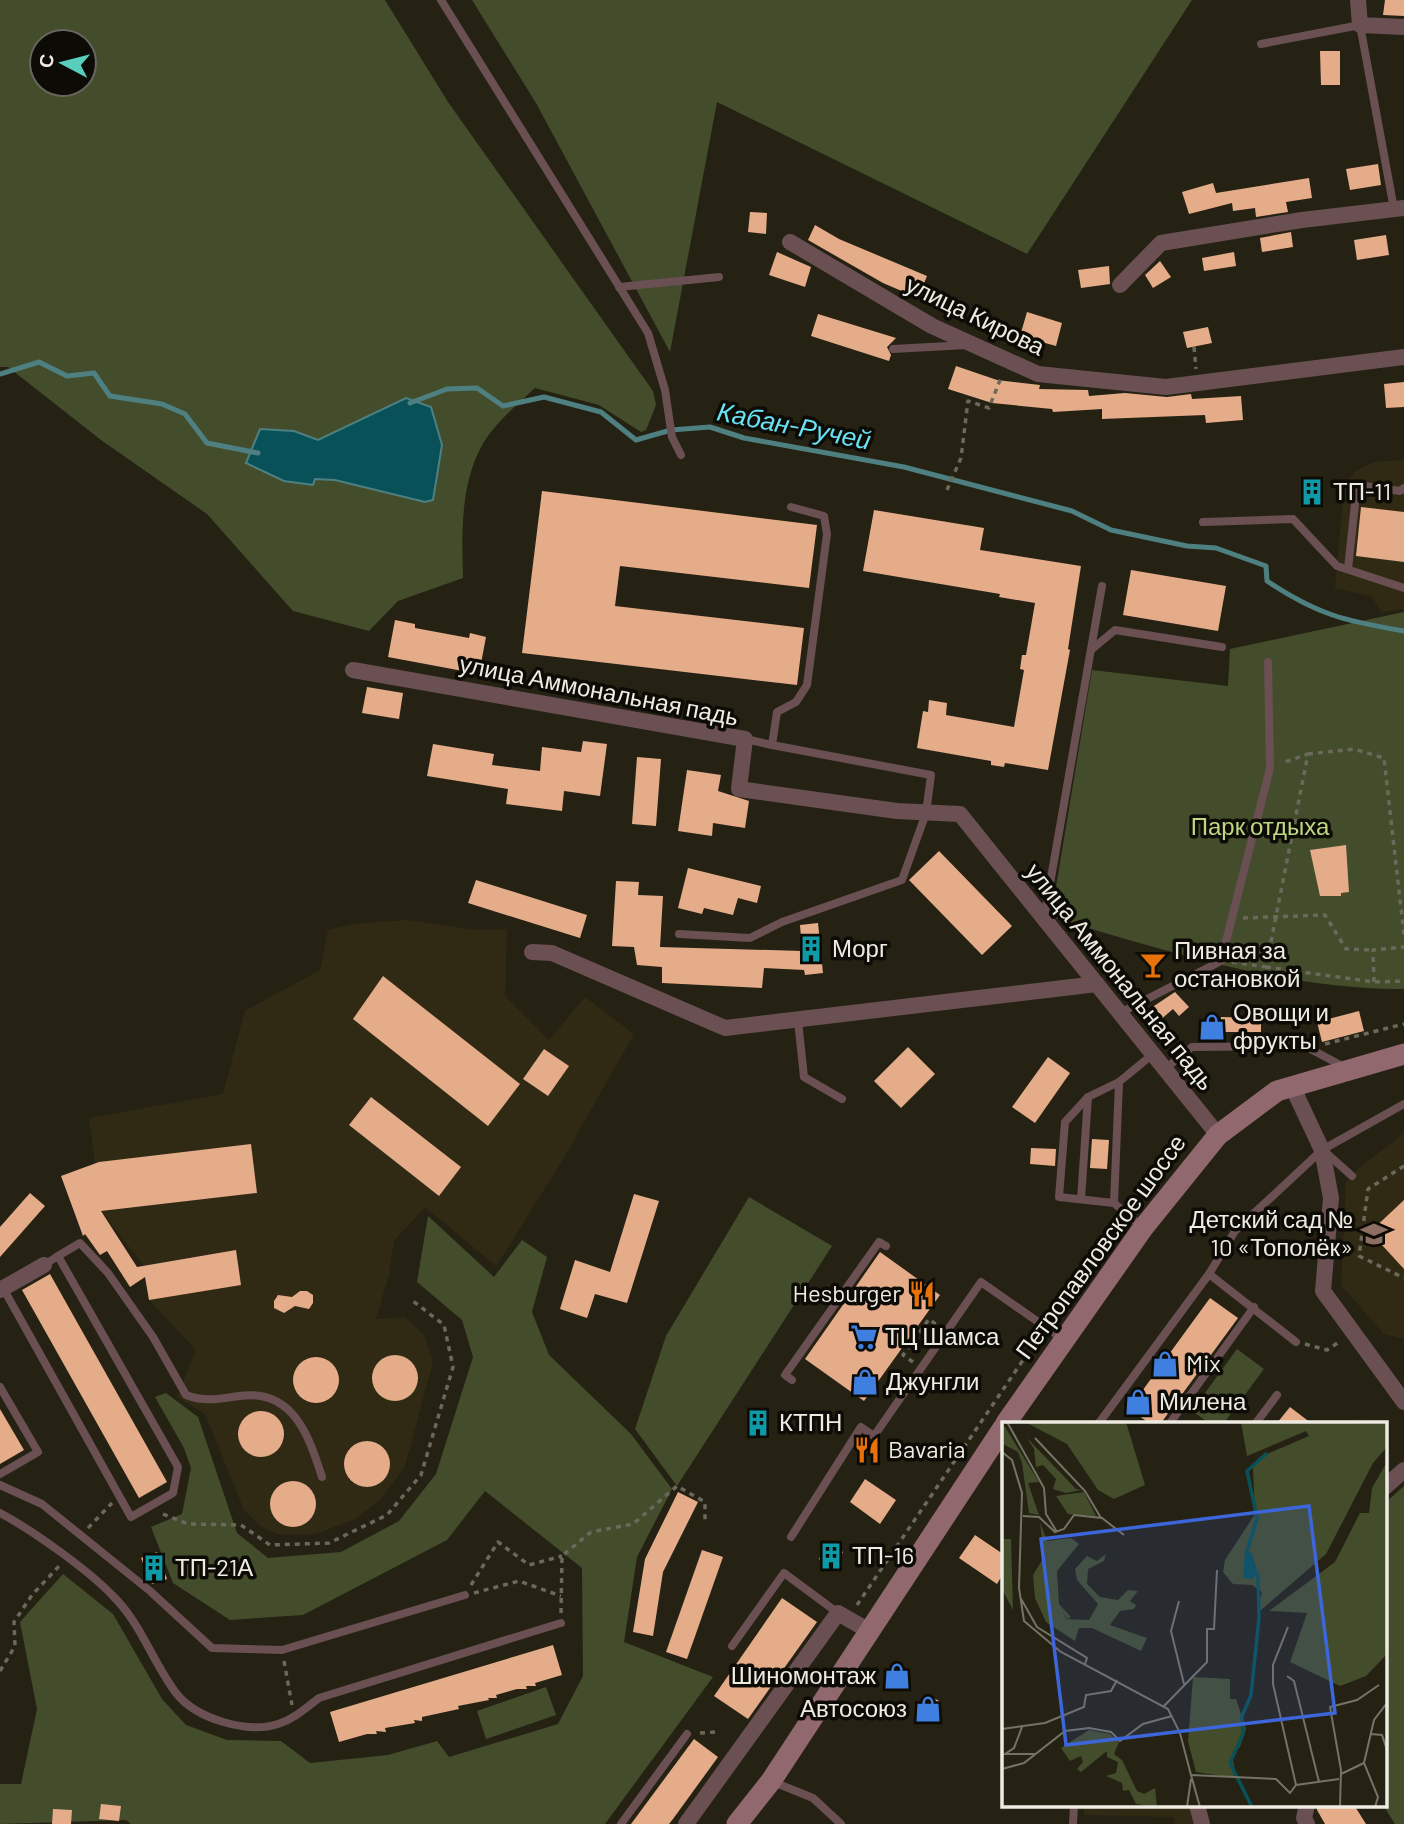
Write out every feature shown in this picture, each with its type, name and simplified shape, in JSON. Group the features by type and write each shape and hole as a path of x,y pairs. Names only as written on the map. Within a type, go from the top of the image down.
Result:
{"main road":[{"name":"Петропавловское шоссе","path":"1007,1422 1143,1228 1218,1135 1265,1098 1292,1086 1347,1068 1404,1054"},
{"path":"737,1824 771,1781 1002,1430"}],"street":[{"path":"1358,0 1360,25 1404,27"},
{"path":"1120,285 1161,243 1302,220 1399,209"},
{"name":"улица Кирова","path":"790,242 932,326 1038,374 1166,387 1404,357"},
{"name":"улица Аммональная падь","path":"353,670 745,739 739,789 926,813 960,814 1218,1135"},
{"path":"532,952 552,953 725,1028 1097,984"},
{"path":"1292,1086 1322,1150 1331,1198 1323,1291 1404,1402"},
{"path":"1,1289 51,1260"},
{"path":"1386,1486 1404,1470"},
{"path":"686,1824 843,1616 871,1632"},
{"path":"1197,1806 1202,1824"},
{"path":"1307,1806 1304,1818 1307,1824"}],"lane":[{"path":"441,0 648,332 665,390 672,437 681,455"},
{"path":"1261,44 1360,25 1399,209"},
{"path":"619,287 719,277"},
{"path":"893,349 974,345"},
{"path":"1348,569 1357,485 1399,491 1404,488"},
{"path":"772,745 777,712 796,702 807,685 827,534 824,516 791,507"},
{"path":"1203,522 1293,519 1337,566 1404,588"},
{"path":"1044,918 1102,586"},
{"path":"1091,650 1115,630 1222,647"},
{"path":"1120,1013 1221,961 1270,768 1268,662"},
{"path":"679,934 750,938 782,922 902,880 926,813 931,775 745,739"},
{"path":"798,1021 804,1077 842,1099"},
{"path":"1165,1069 1192,1047 1305,1046 1347,1068"},
{"path":"1143,1228 1114,1203 1059,1197 1065,1122 1088,1097 1119,1082 1153,1054"},
{"path":"1114,1203 1119,1082"},
{"path":"1081,1199 1088,1097"},
{"path":"1100,1422 1209,1274 1235,1231 1322,1150 1404,1104"},
{"path":"1322,1150 1352,1176"},
{"path":"792,1380 785,1375 879,1242 886,1247"},
{"path":"1,1289 131,1517 173,1493 178,1467 51,1260 80,1243 108,1273 153,1337 186,1395 219,1400 261,1396 277,1401 291,1411 309,1435 322,1477"},
{"path":"1209,1274 1296,1342"},
{"path":"790,1537 862,1427 874,1436 981,1282 1064,1339"},
{"path":"1171,1422 1254,1307"},
{"path":"0,1387 38,1452 0,1474"},
{"path":"1257,1422 1277,1395"},
{"path":"0,1485 42,1504 150,1591 212,1648 282,1650 465,1595"},
{"path":"0,1513 22,1525 112,1594 139,1627 177,1694 199,1714 233,1725 276,1726 295,1717 318,1699 561,1623"},
{"path":"732,1646 785,1573 843,1616"},
{"path":"621,1824 687,1734"},
{"path":"771,1781 813,1798 841,1824"},
{"path":"1073,1824 1074,1806"}],"path":[{"path":"1194,347 1198,383"},
{"path":"947,490 961,458 968,401 989,408 1007,360"},
{"path":"1270,768 1308,754 1354,749 1384,758 1404,935"},
{"path":"1266,967 1308,754"},
{"path":"1232,918 1325,915 1346,949 1404,947"},
{"path":"1373,950 1374,982"},
{"path":"1221,961 1374,982 1404,981"},
{"path":"1312,1050 1404,1024"},
{"path":"1404,1166 1368,1189 1359,1256 1404,1278"},
{"path":"148,1508 188,1524 241,1525 270,1545 330,1543 387,1515 421,1475 453,1367 444,1325 413,1301"},
{"path":"921,1368 903,1356 929,1319 940,1327"},
{"path":"1296,1342 1327,1350 1353,1332"},
{"path":"843,1616 1038,1338"},
{"path":"465,1595 498,1542 528,1565 562,1556 592,1532 633,1524 677,1486 705,1502 705,1521"},
{"path":"81,1535 118,1496"},
{"path":"561,1623 562,1556"},
{"path":"0,1671 15,1646 14,1622 33,1595 66,1559"},
{"path":"465,1595 519,1581 561,1596"},
{"path":"282,1650 295,1717"},
{"path":"687,1734 716,1732"}],"shaded area":[{"path":"1404,460 1404,609 1382,612 1371,596 1335,588 1344,485 1356,471 1374,462"},
{"path":"407,920 475,930 507,929 505,996 549,1040 585,997 634,1034 562,1161 496,1266 425,1207 394,1241 389,1275 376,1319 405,1317 424,1335 433,1362 405,1466 380,1500 355,1519 316,1534 277,1534 259,1525 244,1510 205,1414 177,1397 196,1350 149,1300 144,1266 101,1211 89,1118 223,1094 245,1011 320,970 328,930 355,924"},
{"name":"Детский сад № 10 «Тополёк»","path":"1404,1133 1404,1339 1384,1334 1341,1285 1346,1183 1358,1169"},
{"path":"1084,1806 1188,1806 1194,1824 1175,1824 1173,1817 1084,1815"}],"green space":[{"path":"0,0 385,0 448,102 653,391 656,405 646,430 641,432 599,405 535,388 491,432 473,464 464,512 463,578 398,601 369,631 293,611 207,514 101,440 8,367 0,367"},
{"path":"472,0 1192,0 1027,254 717,102 670,352 536,103"},
{"name":"Парк отдыха","path":"1404,612 1404,989 1360,988 1270,975 1181,955 1051,917 1092,670 1228,686 1230,649"},
{"path":"749,1197 832,1246 677,1486 635,1429 666,1336"},
{"path":"428,1216 494,1277 522,1240 547,1257 532,1312 549,1355 631,1434 672,1489 637,1557 624,1642 713,1677 605,1824 131,1824 126,1820 0,1824 0,1784 21,1784 37,1709 20,1622 63,1574 113,1614 162,1699 186,1725 227,1740 281,1741 310,1763 388,1755 437,1741 449,1757 558,1724 583,1676 582,1568 485,1491 447,1540 303,1615 230,1620 173,1583 151,1527 182,1514 191,1468 184,1448 155,1397 166,1393 198,1417 237,1533 268,1558 341,1552 399,1521 436,1474 473,1357 462,1320 417,1282"},
{"path":"1237,1349 1264,1369 1225,1422 1208,1422 1192,1411"},
{"path":"1404,1486 1404,1824 1395,1824 1384,1806 1386,1806 1386,1502"},
{"path":"546,1687 556,1715 486,1739 477,1711"}],"water":[{"path":"406,398 431,407 442,445 433,500 425,502 335,480 315,479 313,485 284,481 246,463 260,429 294,431 318,440"}],"building":[{"path":"1385,0 1404,0 1404,16 1383,15"},
{"path":"1320,51 1340,51 1340,85 1321,85"},
{"path":"1378,164 1381,185 1350,190 1346,169"},
{"path":"1309,178 1312,198 1286,202 1288,212 1256,217 1255,208 1233,211 1232,203 1189,214 1182,192 1213,183 1216,193"},
{"path":"750,212 767,213 766,234 748,232"},
{"path":"815,225 839,239 927,276 918,298 883,283 808,240"},
{"path":"1291,232 1293,247 1262,252 1260,238"},
{"path":"1386,235 1389,255 1357,260 1354,240"},
{"path":"777,252 811,267 805,287 769,275"},
{"path":"1234,252 1236,266 1204,271 1202,258"},
{"path":"1160,261 1171,277 1153,288 1145,275"},
{"path":"1109,266 1110,284 1081,288 1078,270"},
{"path":"1027,312 1062,323 1056,346 1020,336"},
{"path":"818,314 896,338 887,347 891,355 889,361 811,336"},
{"path":"1208,327 1212,343 1187,348 1183,332"},
{"path":"956,366 997,380 1040,385 1039,389 1088,390 1089,396 1125,393 1167,397 1191,394 1192,399 1241,396 1243,420 1206,423 1205,415 1102,419 1102,409 1053,412 1052,409 992,403 948,389"},
{"path":"1404,382 1404,407 1386,408 1384,384"},
{"name":"ТП-11","path":"1320,481 1321,502 1305,503 1304,482"},
{"path":"542,491 817,525 809,588 620,566 615,606 804,628 797,685 522,653"},
{"path":"1361,507 1404,512 1404,562 1356,556"},
{"path":"874,510 984,528 980,550 1081,566 1068,649 1070,650 1048,770 1005,763 1004,767 991,765 991,761 917,748 923,711 928,712 929,700 947,703 946,715 1014,727 1024,670 1020,669 1022,655 1026,655 1035,603 999,597 1000,594 863,571"},
{"path":"1131,570 1226,586 1218,631 1123,615"},
{"path":"395,620 415,624 415,628 469,638 470,633 486,637 479,674 388,657"},
{"path":"367,687 403,693 399,719 362,713"},
{"path":"583,741 607,744 600,796 564,791 562,811 506,804 508,789 427,776 433,744 494,754 492,765 540,771 542,747 581,752"},
{"path":"637,757 661,759 656,826 632,824"},
{"path":"687,770 721,775 718,791 749,801 745,828 713,823 712,836 678,831"},
{"path":"1346,845 1349,892 1341,893 1341,896 1320,896 1310,850"},
{"path":"939,851 1012,926 982,955 909,880"},
{"path":"688,868 761,886 757,903 738,898 733,915 704,908 702,914 678,908"},
{"path":"476,880 587,915 580,938 468,903"},
{"path":"616,881 639,882 638,895 663,896 660,947 802,951 800,925 818,923 823,973 805,975 804,970 764,968 762,988 662,983 662,967 637,965 634,947 612,946"},
{"path":"383,976 520,1084 488,1126 353,1019"},
{"path":"1175,992 1189,1007 1179,1016 1173,1009 1152,1027 1142,1014"},
{"path":"1359,1011 1364,1031 1322,1042 1317,1022"},
{"path":"1221,1017 1261,1018 1261,1032 1221,1032"},
{"path":"908,1047 935,1074 901,1108 874,1081"},
{"path":"544,1049 569,1066 548,1096 523,1079"},
{"path":"1048,1057 1070,1073 1035,1123 1012,1107"},
{"path":"371,1097 461,1167 439,1196 349,1125"},
{"path":"1092,1139 1109,1140 1107,1169 1090,1168"},
{"path":"251,1144 257,1193 101,1211 137,1267 236,1250 241,1285 149,1300 145,1277 130,1287 107,1251 100,1255 85,1234 83,1236 61,1176 99,1162"},
{"path":"1031,1148 1056,1149 1055,1166 1030,1164"},
{"path":"30,1193 45,1206 0,1257 0,1227"},
{"path":"634,1194 659,1201 627,1303 595,1294 587,1318 560,1309 575,1260 610,1272"},
{"path":"1404,1200 1404,1269 1370,1232"},
{"name":"ТЦ Шамса","path":"880,1252 940,1295 864,1401 805,1359"},
{"path":"50,1274 167,1482 139,1498 22,1290"},
{"path":"300,1291 313,1295 313,1303 309,1309 295,1306 284,1313 274,1308 278,1295 292,1297"},
{"path":"1210,1298 1238,1318 1162,1422 1148,1422 1129,1409"},
{"path":"395,1355 411,1362 418,1378 411,1394 395,1401 379,1394 372,1378 379,1362"},
{"path":"316,1357 332,1364 339,1380 332,1396 316,1403 300,1396 293,1380 300,1364"},
{"path":"1290,1407 1310,1422 1278,1422"},
{"path":"0,1409 24,1450 0,1464"},
{"path":"261,1411 277,1418 284,1434 277,1450 261,1457 245,1450 238,1434 245,1418"},
{"path":"367,1441 383,1448 390,1464 383,1480 367,1487 351,1480 344,1464 351,1448"},
{"path":"865,1479 896,1500 880,1524 850,1502"},
{"path":"293,1481 309,1488 316,1504 309,1520 293,1527 277,1520 270,1504 277,1488"},
{"path":"678,1492 698,1502 663,1572 653,1636 633,1632 645,1559"},
{"path":"975,1535 1002,1553 1002,1576 997,1584 959,1558"},
{"name":"ТП-16","path":"829,1543 843,1552 832,1568 819,1559"},
{"path":"702,1550 723,1557 687,1659 666,1652"},
{"name":"ТП-21А","path":"157,1552 167,1579 152,1584 141,1558"},
{"path":"782,1598 817,1622 748,1719 714,1696"},
{"path":"553,1645 562,1675 535,1683 536,1686 526,1686 527,1689 496,1695 497,1698 488,1698 489,1700 458,1706 459,1709 422,1717 422,1721 414,1720 415,1723 385,1728 386,1732 376,1731 377,1734 339,1742 330,1712"},
{"name":"Автосоюз","path":"926,1694 941,1702 930,1724 915,1716"},
{"path":"694,1739 718,1757 673,1819 669,1824 631,1824"},
{"path":"101,1804 121,1806 119,1821 99,1819"},
{"path":"1317,1806 1355,1806 1366,1824 1325,1824"},
{"path":"53,1809 72,1810 71,1824 52,1824"}],"waterway":[{"name":"Кабан-Ручей","path":"0,374 39,362 67,376 94,373 110,396 162,404 185,414 207,443 258,453"},
{"name":"Кабан-Ручей","path":"410,403 447,389 477,388 503,406 544,397 601,412 636,440 671,430 710,427 744,438 904,467 1072,511 1111,530 1187,546 1216,548 1266,566 1267,581 1317,609 1348,620 1404,631"}],"place":[{"name":"ТП-11","path":"1312,492"},
{"name":"Морг","path":"811,949"},
{"name":"Пивная за остановкой","path":"1153,965"},
{"name":"Овощи и фрукты","path":"1212,1027"},
{"name":"Детский сад № 10 «Тополёк»","path":"1374,1234"},
{"name":"Hesburger","path":"922,1294"},
{"name":"ТЦ Шамса","path":"864,1337"},
{"name":"Mix","path":"1165,1364"},
{"name":"Джунгли","path":"865,1382"},
{"name":"Милена","path":"1138,1402"},
{"name":"КТПН","path":"758,1423"},
{"name":"Bavaria","path":"867,1450"},
{"name":"ТП-16","path":"831,1556"},
{"name":"ТП-21А","path":"154,1568"},
{"name":"Шиномонтаж","path":"897,1676"},
{"name":"Автосоюз","path":"928,1709"}]}
